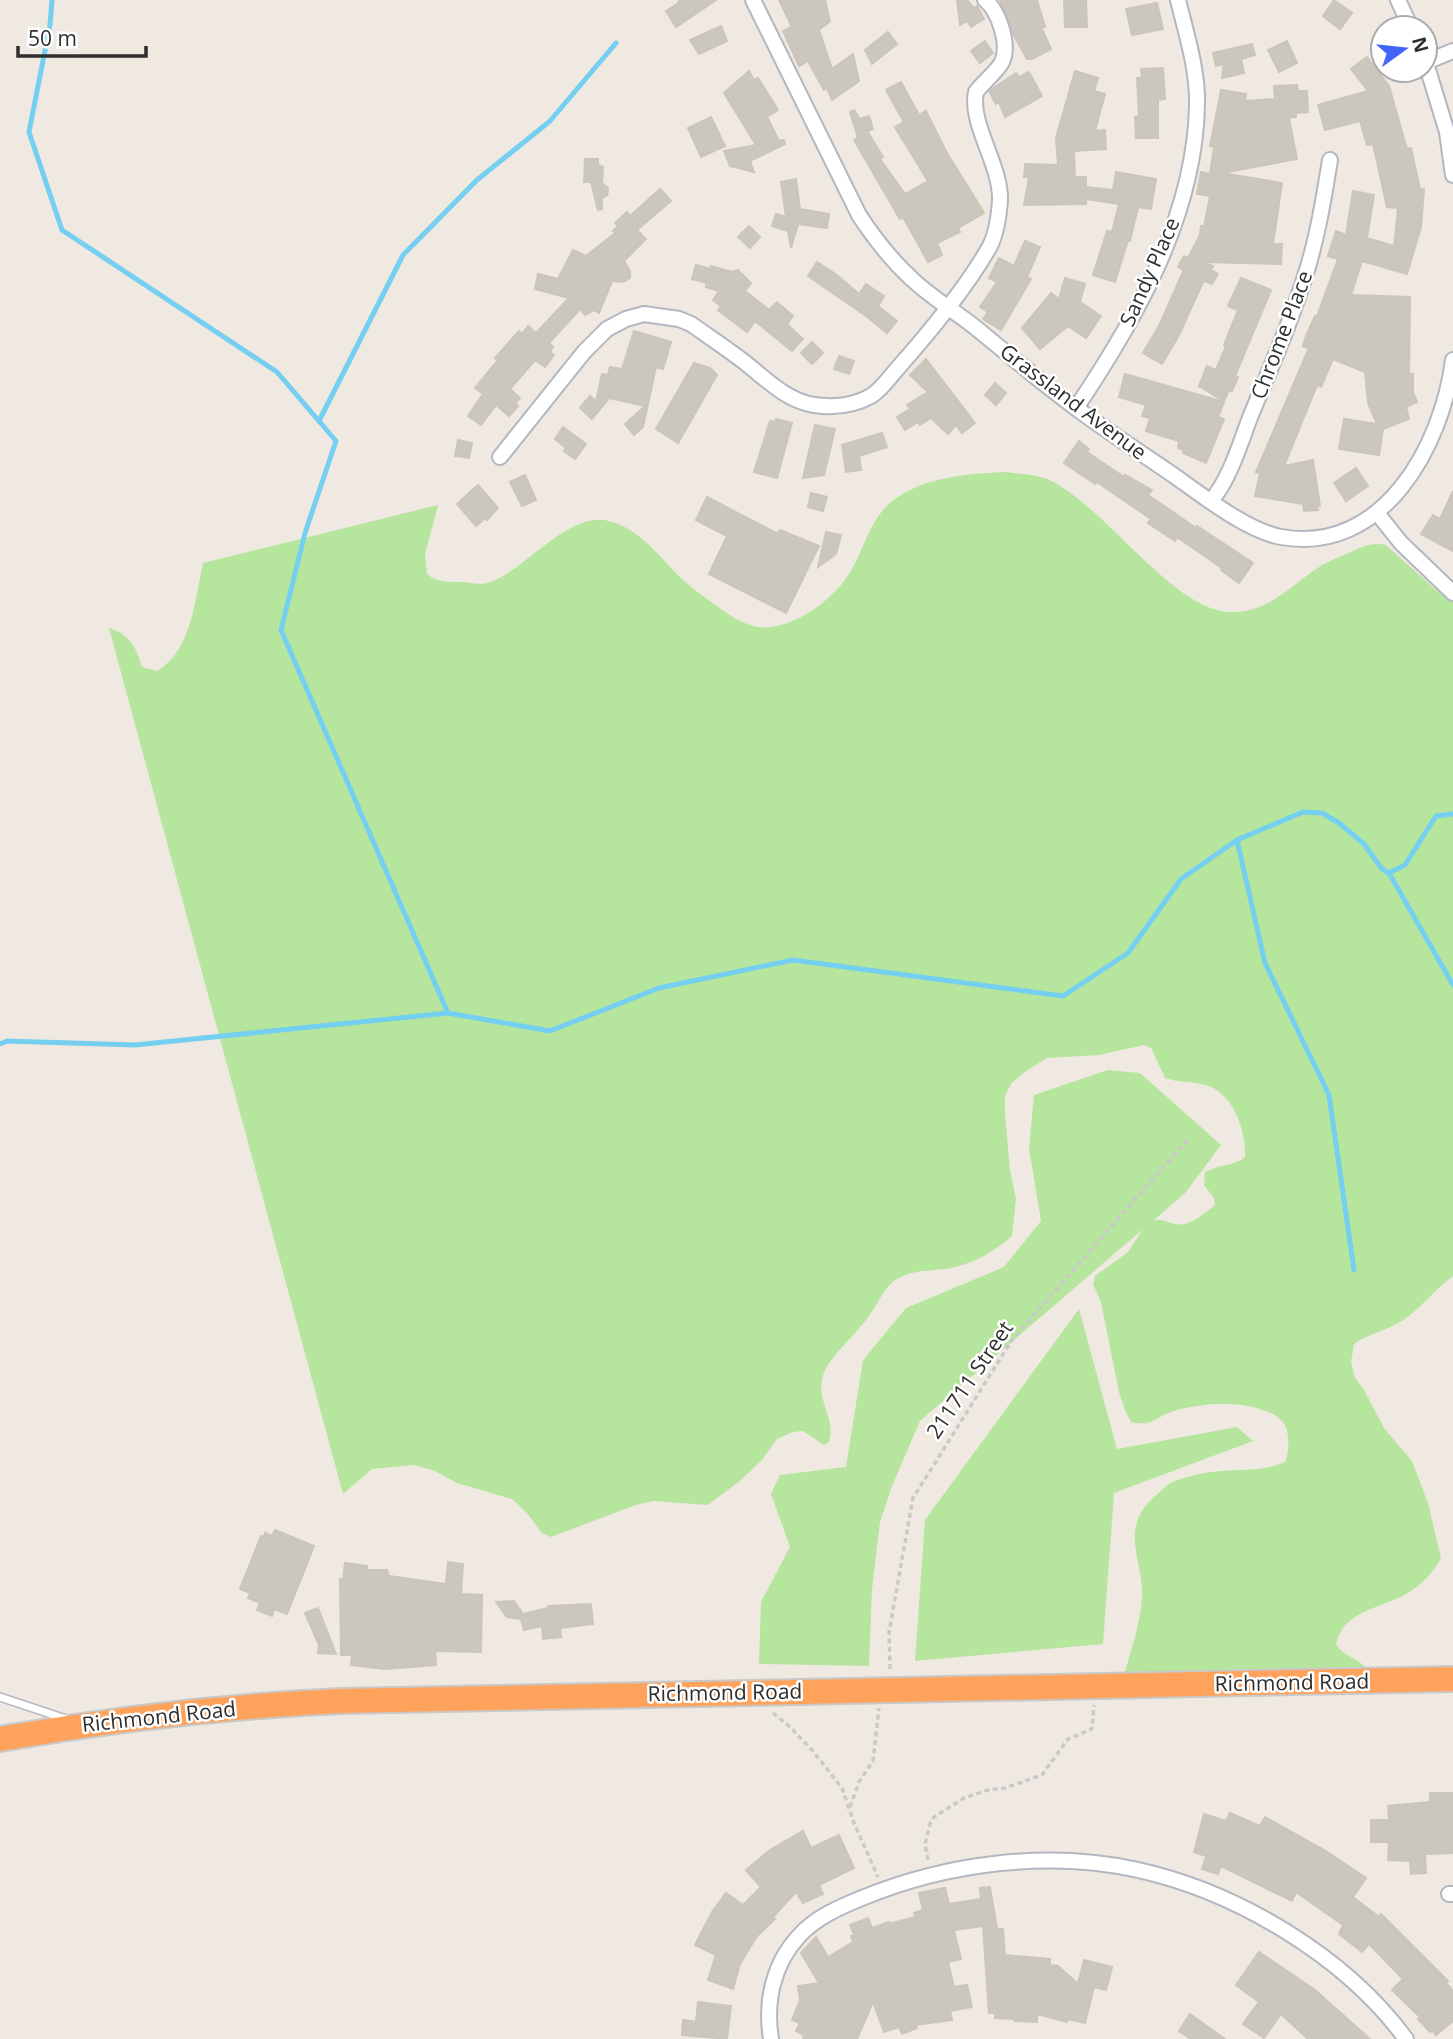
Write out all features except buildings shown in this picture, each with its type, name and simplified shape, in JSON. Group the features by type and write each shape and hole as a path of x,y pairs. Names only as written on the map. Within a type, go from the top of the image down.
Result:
{"highway":[{"name":"Richmond Road","path":"0,1739 86,1725 297,1703 1453,1679"}],"street":[{"name":"Grassland Avenue","path":"753,0 859,215 875,240 913,281 1076,408 1211,501 1264,532 1302,539 1330,536 1361,524 1377,513 1396,495 1430,443 1450,387 1453,360"},
{"path":"500,457 601,333 635,316 670,317 691,324 786,394 811,405 837,407 856,402 878,391 948,306 990,245 997,228 1000,197 974,98 975,92 1003,60 1004,51 1001,25 995,11 985,0"},
{"name":"Sandy Place","path":"1076,408 1104,367 1143,296 1171,235 1190,166 1197,106 1196,82 1178,0"},
{"path":"1432,84 1447,132 1453,175"},
{"name":"Chrome Place","path":"1211,501 1219,491 1236,453 1296,301 1320,220 1330,160"},
{"path":"1377,513 1401,543 1453,593"},
{"path":"771,2039 768,2016 773,1983 783,1957 815,1921 884,1889 957,1870 1018,1862 1091,1862 1139,1870 1211,1893 1255,1914 1312,1949 1372,1999 1406,2039"}],"lane":[{"path":"0,1697 86,1725"}],"path":[{"name":"211711 Street","path":"849,1808 859,1782 873,1761 886,1689 889,1632 913,1498 1012,1340 1188,1139"},
{"path":"747,1692 790,1727 842,1788 859,1836 884,1889"},
{"path":"933,1876 925,1844 932,1820 964,1798 1042,1775 1068,1739 1092,1729 1095,1701"}],"green space":[{"path":"1005,472 1042,477 1069,492 1161,575 1207,606 1229,612 1242,612 1264,605 1327,563 1364,546 1377,544 1386,545 1437,591 1453,597 1453,1276 1403,1320 1354,1344 1351,1362 1355,1378 1384,1428 1412,1461 1428,1503 1441,1558 1417,1587 1355,1617 1340,1633 1336,1644 1365,1667 1125,1672 1141,1608 1142,1584 1135,1533 1143,1509 1175,1481 1193,1475 1277,1465 1286,1461 1288,1449 1287,1431 1279,1418 1263,1410 1245,1406 1195,1406 1171,1412 1148,1423 1131,1422 1119,1392 1101,1302 1093,1284 1095,1276 1128,1252 1143,1229 920,1421 880,1522 872,1589 869,1666 759,1664 761,1602 790,1547 771,1494 780,1475 846,1467 863,1360 906,1308 1004,1267 1041,1221 1029,1148 1034,1095 1108,1070 1140,1073 1221,1145 1186,1192 1153,1221 1181,1224 1202,1215 1215,1205 1214,1198 1204,1185 1205,1172 1245,1157 1241,1126 1232,1106 1225,1098 1209,1086 1165,1078 1151,1048 1144,1045 1099,1055 1047,1058 1011,1084 1005,1096 1005,1115 1010,1170 1016,1199 1012,1236 973,1261 945,1269 908,1274 887,1288 864,1322 825,1370 821,1390 831,1432 829,1442 824,1445 803,1431 793,1432 777,1439 762,1460 708,1505 653,1501 551,1537 542,1533 512,1499 457,1483 435,1471 415,1465 372,1469 343,1494 109,628 131,642 142,667 157,671 169,662 185,637 203,563 438,505 425,555 427,574 435,579 489,583 579,524 594,520 609,521 640,537 693,589 725,612 753,626 775,626 802,617 835,592 853,567 880,513 898,497 936,480"},
{"path":"1079,1309 1117,1449 1237,1427 1253,1441 1114,1493 1103,1644 915,1661 925,1520"}],"waterway":[{"path":"52,0 50,25 29,132 62,230 277,372 336,441 305,533 281,630 448,1013"},
{"path":"319,421 403,255 477,180 550,121 616,43"},
{"path":"0,1044 7,1041 135,1045 448,1013 550,1031 659,988 793,960 1063,996 1128,953 1181,879 1237,840 1303,812 1322,813 1364,844 1382,869 1389,873 1405,865 1436,816 1453,814"},
{"path":"1237,840 1265,963 1329,1095 1354,1270"},
{"path":"1389,873 1453,985"}]}
